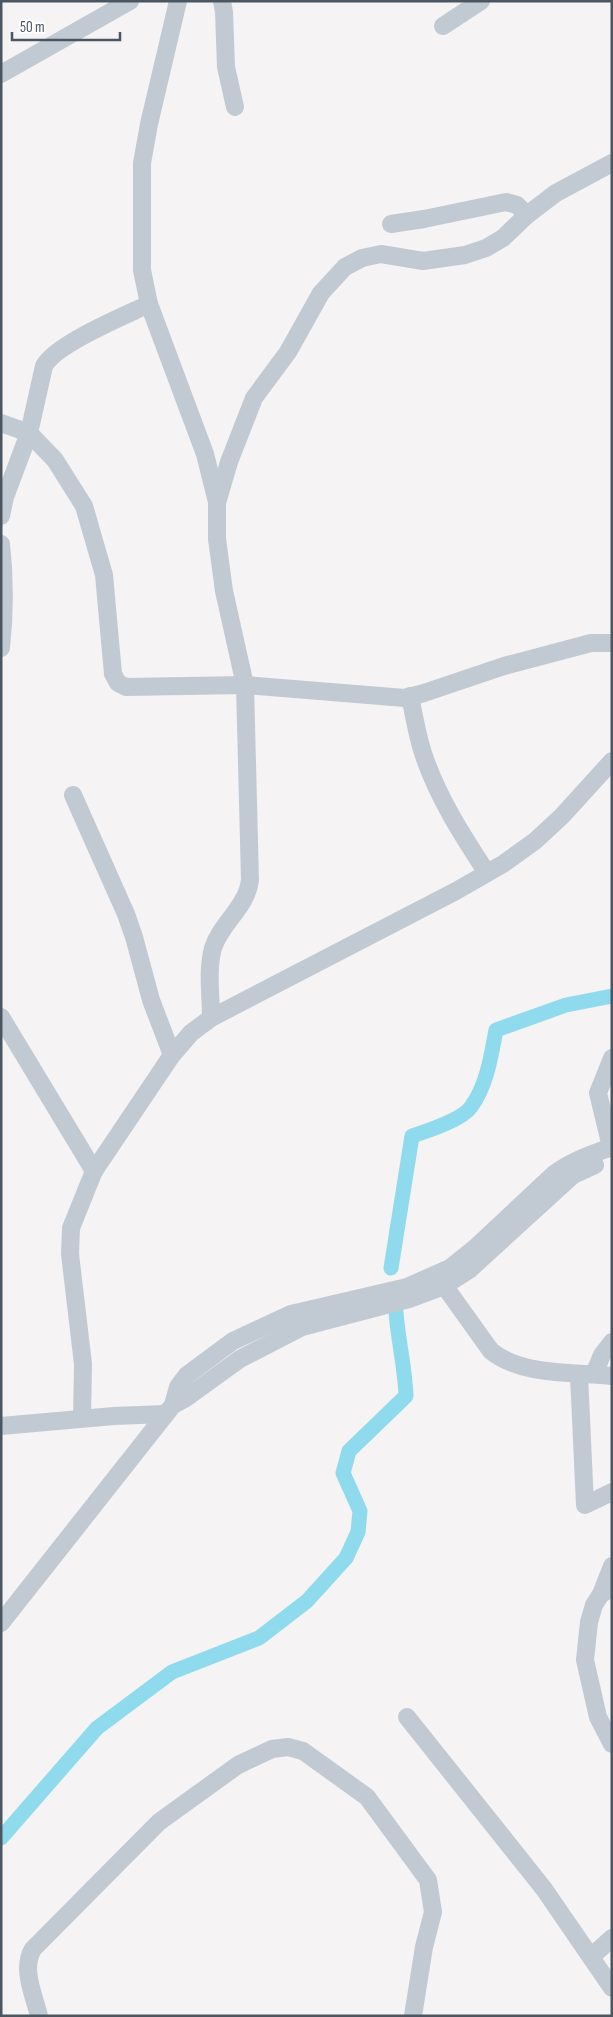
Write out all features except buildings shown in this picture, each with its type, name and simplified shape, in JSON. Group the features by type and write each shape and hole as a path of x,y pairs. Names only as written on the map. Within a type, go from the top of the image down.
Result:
{"street":[{"path":"1,74 130,1"},
{"path":"178,1 149,124 142,163 142,270 149,304 204,454 218,503"},
{"path":"222,1 226,67 235,107"},
{"path":"443,26 480,1"},
{"path":"212,1018 210,962 213,947 220,932 245,898 249,890 250,880 245,685 224,591 216,539 218,503 229,462 254,398 288,352 321,293 345,267 362,258 380,254 423,261 465,255 486,248 503,238 527,215 556,193 612,163"},
{"path":"391,224 506,202 517,205 527,215"},
{"path":"1,516 5,496 29,433 47,359 67,345 149,304"},
{"path":"1,423 29,433 55,460 84,506 104,575 113,674 118,683 126,687 245,685 384,697 410,696 504,666 591,644 612,643"},
{"path":"1,544 5,584 5,615 1,648"},
{"path":"410,696 419,739 430,772 453,820 487,873"},
{"path":"82,1418 83,1364 70,1254 70,1228 94,1171 172,1055 191,1033 212,1018 487,873 535,842 562,816 612,761"},
{"path":"73,795 126,914 151,1000 172,1055"},
{"path":"1,1017 94,1171"},
{"path":"440,1280 450,1268 475,1248 554,1174 582,1158 612,1147 598,1093 612,1058"},
{"path":"1,1623 169,1409 240,1359 302,1327 409,1299 440,1280 469,1270 573,1175 596,1164 612,1160"},
{"path":"440,1280 486,1345 500,1358 518,1366 595,1375"},
{"path":"612,1342 602,1355 595,1375 585,1505 612,1492"},
{"path":"1,1426 169,1409"},
{"path":"612,1566 606,1591 594,1605 585,1660 598,1718 612,1744"},
{"path":"407,1716 544,1889 612,1988"},
{"path":"39,2016 30,1982 28,1963 33,1949 159,1822 238,1765 272,1749 288,1747 303,1751 367,1797 428,1880 433,1912 424,1947 413,2016"},
{"path":"591,1957 612,1938"}],"waterway":[{"path":"391,1268 412,1136 452,1121 471,1107 485,1080 496,1030 566,1005 612,996"},
{"path":"1,1838 97,1728 172,1672 259,1638 307,1601 346,1558 358,1532 360,1511 343,1473 349,1451 406,1396 396,1312"}]}
